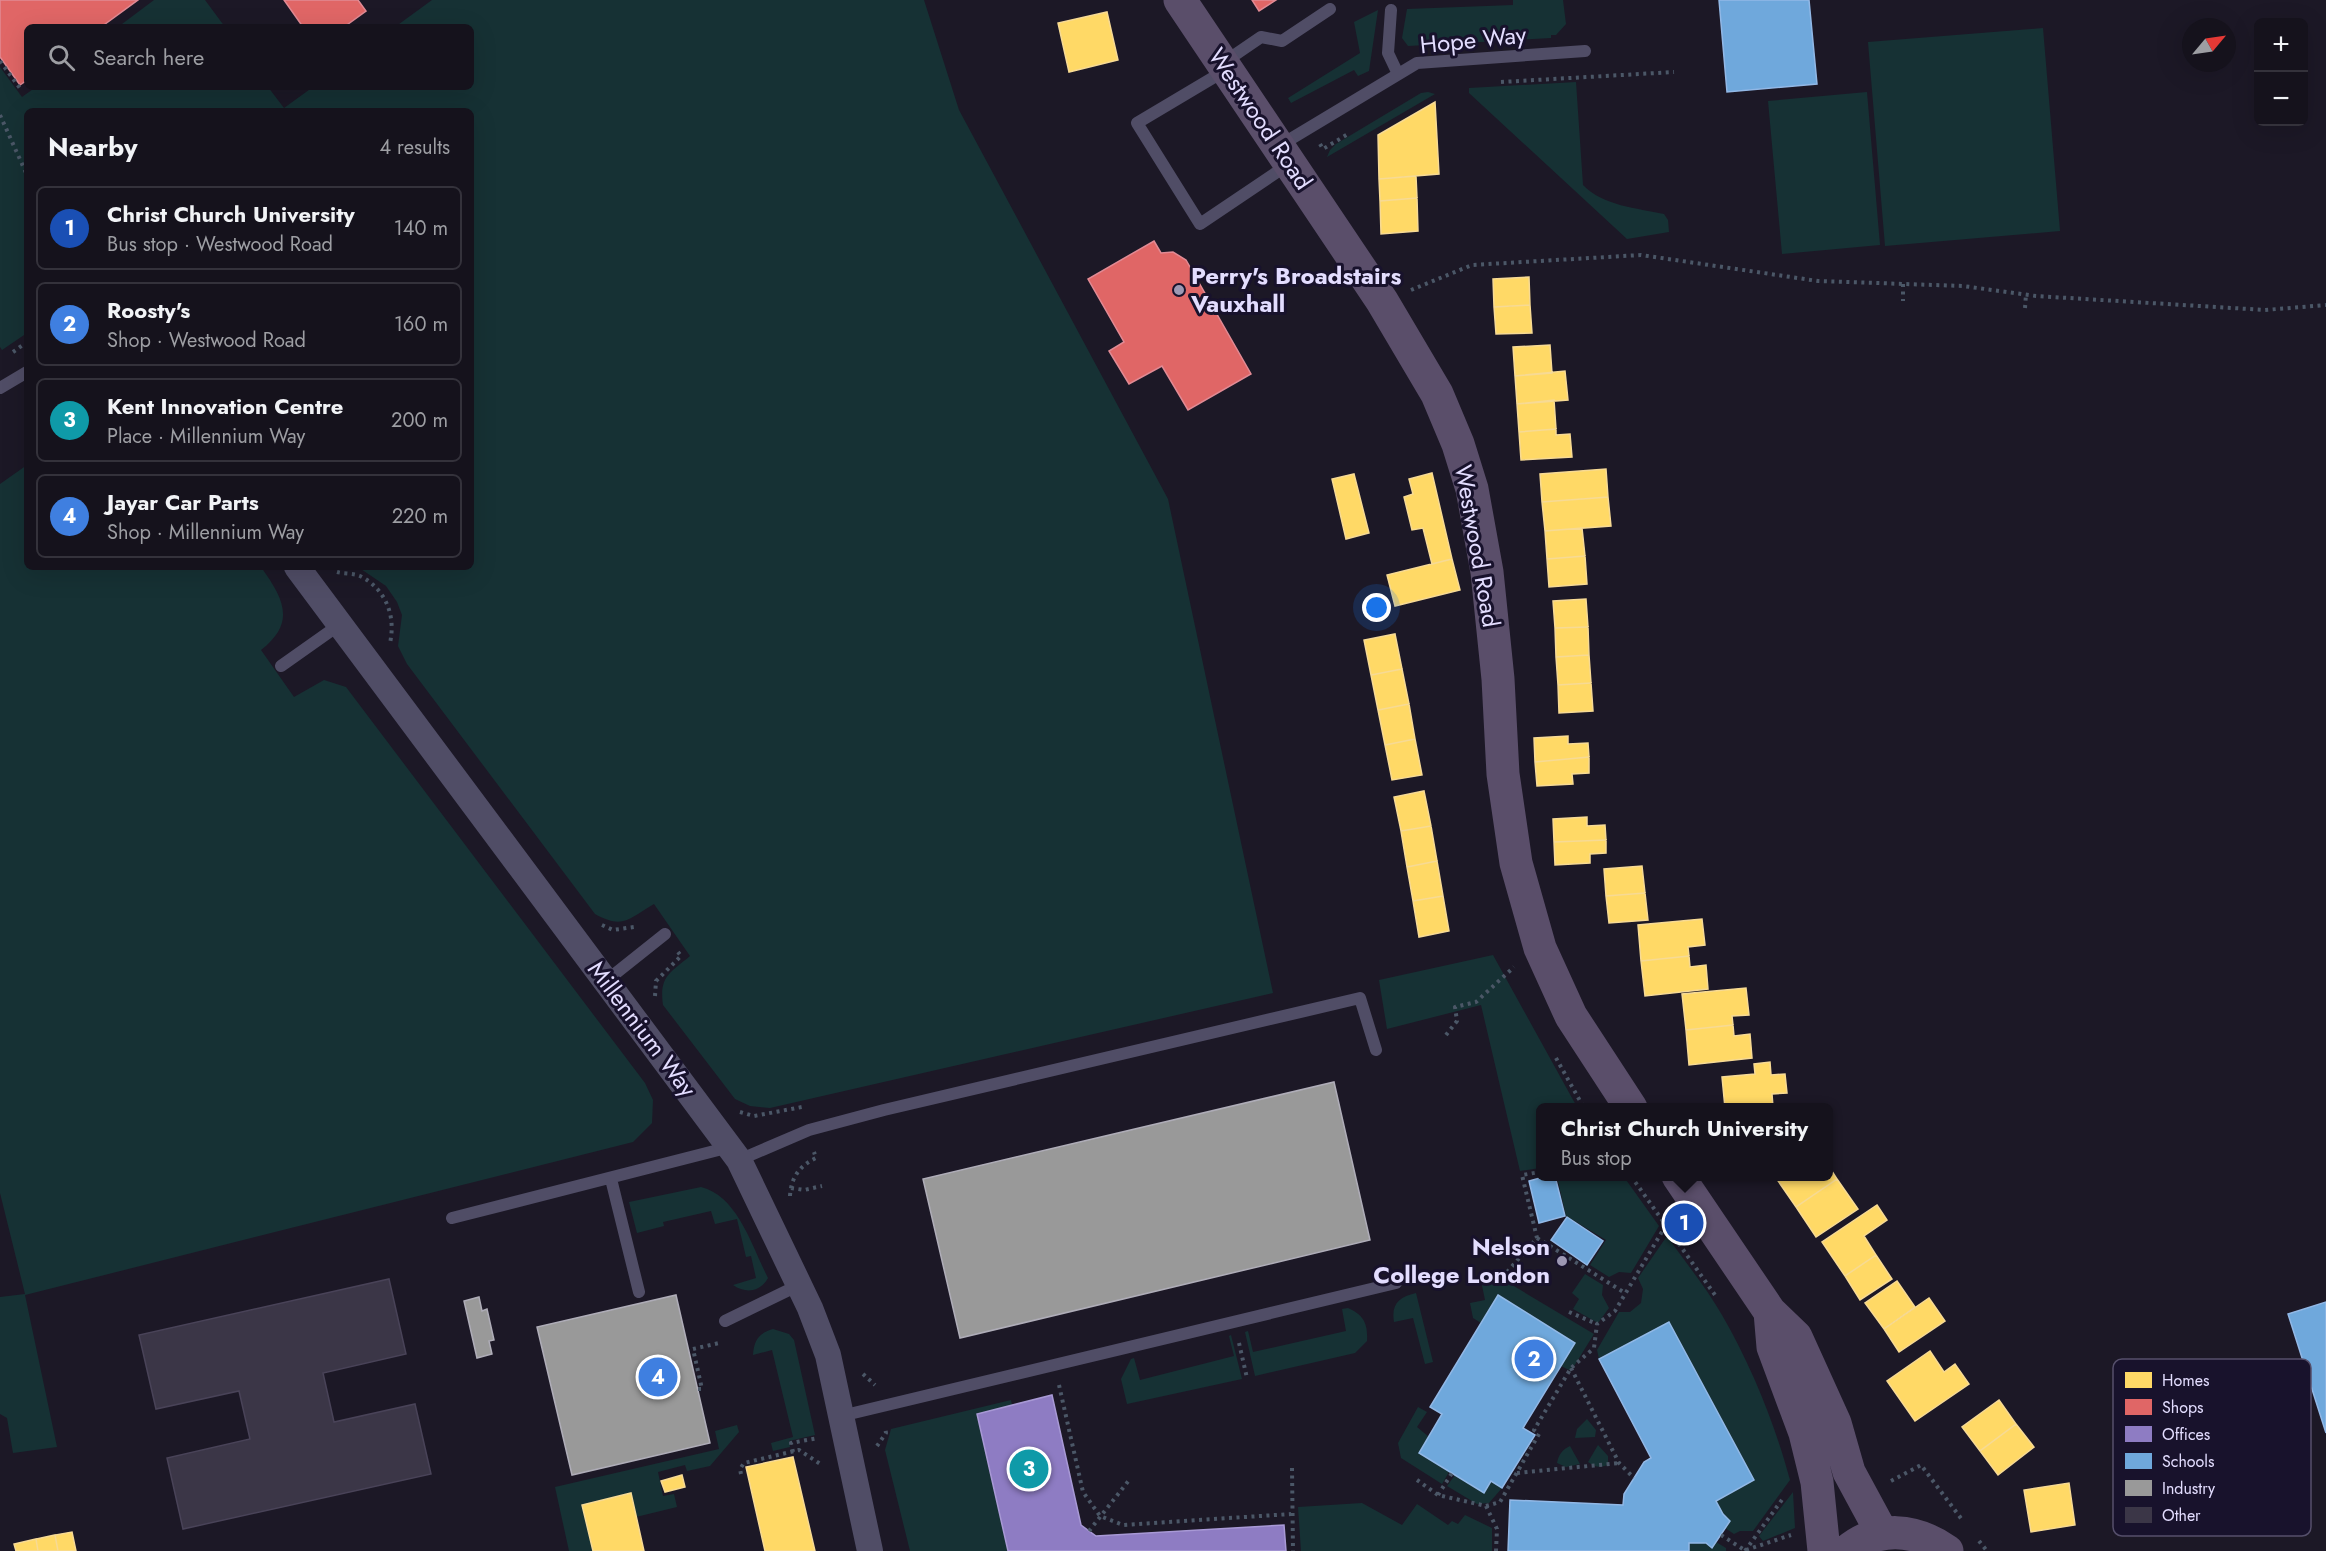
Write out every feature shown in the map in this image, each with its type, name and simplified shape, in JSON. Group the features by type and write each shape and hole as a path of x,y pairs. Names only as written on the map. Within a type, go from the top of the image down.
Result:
{"main road":[{"name":"Westwood Road","path":"1180,0 1382,301 1437,394 1458,444 1472,489 1486,572 1498,679 1503,774 1516,863 1540,948 1571,1016 1628,1103"},
{"path":"1681,1181 1770,1312 1796,1337 1835,1423 1849,1472 1882,1533"},
{"path":"1770,1312 1773,1347 1805,1433 1817,1482 1824,1551"},
{"path":"1846,1551 1859,1541 1882,1533 1907,1532 1931,1539 1960,1541"}],"street":[{"name":"Millennium Way","path":"299,570 735,1154 799,1285 828,1355 869,1551"}],"lane":[{"path":"1224,67 1261,37 1282,41 1330,9"},
{"path":"1391,10 1388,53 1398,74"},
{"name":"Hope Way","path":"1224,67 1137,123 1200,224 1284,155 1310,127 1417,63 1585,51"},
{"path":"0,388 24,374"},
{"path":"281,666 339,625"},
{"path":"606,981 665,934"},
{"path":"452,1218 611,1179 735,1154 809,1130 884,1110 1360,998 1376,1050"},
{"path":"611,1179 639,1292"},
{"path":"841,1416 1396,1283"},
{"path":"725,1321 799,1285"}],"path":[{"path":"0,61 22,91"},
{"path":"1499,82 1674,72"},
{"path":"0,115 24,168"},
{"path":"1310,127 1323,149 1352,131"},
{"path":"1382,301 1472,265 1641,255 1818,281 1963,286 2026,294 2265,310 2326,305"},
{"path":"1903,284 1903,301"},
{"path":"2025,308 2026,294"},
{"path":"657,1005 656,981 681,956 676,948"},
{"path":"1446,1035 1457,1021 1455,1007 1476,1002 1511,969"},
{"path":"729,1106 754,1116 802,1107"},
{"path":"1536,1173 1522,1175 1537,1238 1625,1293"},
{"path":"1635,1181 1718,1299"},
{"path":"790,1188 804,1190 822,1186"},
{"path":"1417,1480 1438,1495 1486,1506 1500,1502 1539,1434 1534,1430 1571,1368 1594,1348 1597,1324 1615,1311 1666,1225"},
{"path":"1507,1272 1537,1238"},
{"path":"1569,1312 1597,1324"},
{"path":"1233,1322 1247,1378"},
{"path":"698,1389 702,1389 693,1349 722,1342"},
{"path":"1571,1368 1619,1463 1634,1478"},
{"path":"1059,1384 1083,1492 1100,1516 1123,1525 1291,1514"},
{"path":"793,1452 791,1443 820,1437"},
{"path":"741,1474 740,1469 744,1463 799,1450 825,1467"},
{"path":"1517,1473 1619,1463"},
{"path":"1921,1466 1965,1522"},
{"path":"1292,1468 1293,1551"},
{"path":"1438,1495 1452,1473"},
{"path":"1089,1531 1130,1479"},
{"path":"1745,1551 1785,1496"},
{"path":"1486,1506 1497,1529 1496,1551"},
{"path":"1745,1551 1793,1534"},
{"path":"1721,1535 1745,1551"},
{"path":"1960,1541 1987,1551"}],"green space":[{"path":"154,0 205,0 223,24 122,24"},
{"path":"432,0 924,0 959,110 1168,499 1273,993 770,1108 750,1106 735,1099 663,1005 662,995 665,981 672,971 690,956 654,904 632,918 620,922 595,914 407,664 398,646 402,615 397,602 386,586 362,570 474,570 474,108 284,108 309,90 474,90 474,24 399,24"},
{"path":"1513,0 1563,0 1566,24 1556,35 1551,35 1551,38 1408,46 1402,38 1407,9 1513,5"},
{"path":"1378,10 1369,71 1358,76 1354,70 1291,103 1288,98 1360,53 1354,22"},
{"path":"2043,28 2060,231 1885,246 1868,42"},
{"path":"0,67 22,97 32,90 270,90 284,108 24,108 24,335 2,350 0,347"},
{"path":"1576,82 1583,185 1600,198 1610,202 1664,214 1668,220 1669,232 1627,239 1469,93 1469,88"},
{"path":"1867,92 1880,245 1782,254 1768,101"},
{"path":"1421,93 1435,94 1327,157 1336,144"},
{"path":"24,467 24,570 263,570 280,600 283,620 272,640 261,650 294,697 324,680 346,687 645,1083 653,1100 652,1123 633,1142 25,1295 57,1447 13,1453 7,1418 0,1414 0,1297 25,1294 0,1193 0,484"},
{"path":"1493,955 1575,1103 1536,1103 1536,1169 1520,1171 1481,1005 1387,1029 1379,980"},
{"path":"1558,1181 1627,1181 1659,1226 1631,1273 1619,1272 1609,1277 1590,1265 1606,1240 1566,1216"},
{"path":"701,1187 714,1192 725,1201 750,1238 768,1278 757,1289 743,1290 733,1285 756,1278 751,1256 746,1257 737,1219 715,1224 711,1211 663,1222 664,1226 637,1233 629,1202"},
{"path":"1667,1236 1709,1294 1733,1334 1770,1416 1784,1459 1790,1480 1753,1531 1740,1531 1734,1534 1725,1528 1730,1521 1716,1501 1753,1479 1669,1322 1599,1359 1597,1350 1619,1312 1630,1312 1641,1303 1643,1289 1638,1278"},
{"path":"1492,1273 1594,1334 1571,1371 1561,1366 1575,1343 1498,1296 1481,1323 1473,1318 1470,1303 1485,1300 1480,1276"},
{"path":"1585,1274 1603,1285 1602,1295 1609,1308 1598,1323 1573,1309 1579,1299 1572,1293"},
{"path":"1416,1293 1433,1362 1425,1364 1413,1318 1394,1322 1393,1316 1395,1306 1401,1299"},
{"path":"1348,1308 1361,1317 1367,1330 1367,1341 1355,1353 1255,1376 1245,1332 1248,1331 1253,1352 1346,1331 1342,1309"},
{"path":"773,1329 789,1334 794,1340 815,1435 789,1441 790,1447 773,1451 771,1443 793,1437 772,1350 753,1355 758,1338"},
{"path":"1231,1335 1242,1379 1127,1404 1121,1379 1131,1359 1134,1358 1140,1380 1234,1356 1229,1336"},
{"path":"1011,1400 1012,1405 977,1414 1008,1551 910,1551 885,1450 891,1429"},
{"path":"1418,1407 1427,1412 1417,1427 1429,1437 1419,1453 1449,1472 1442,1484 1401,1458 1398,1443"},
{"path":"1587,1419 1596,1430 1595,1437 1575,1438 1577,1429"},
{"path":"737,1425 739,1432 710,1466 687,1471 685,1465 658,1472 663,1496 674,1494 677,1507 636,1517 631,1494 582,1505 593,1551 569,1551 555,1487 719,1449 715,1431"},
{"path":"1598,1445 1608,1456 1608,1465 1597,1466 1588,1462"},
{"path":"1570,1446 1580,1464 1566,1467 1557,1463 1561,1453"},
{"path":"1455,1475 1484,1493 1491,1481 1502,1488 1489,1503 1477,1504 1447,1486"},
{"path":"1793,1492 1795,1528 1763,1541 1759,1536"},
{"path":"1362,1503 1402,1525 1417,1504 1448,1525 1452,1521 1458,1524 1465,1515 1492,1528 1492,1551 1301,1551 1298,1507"},
{"path":"1716,1542 1726,1548 1726,1551 1689,1551 1689,1543 1706,1543 1712,1548"}],"building: Homes":[{"path":"1107,12 1118,60 1069,72 1058,23"},
{"path":"1435,102 1439,174 1379,179 1378,135"},
{"path":"1416,176 1417,198 1380,201 1379,179"},
{"path":"1417,198 1418,231 1381,234 1380,201"},
{"path":"1529,277 1530,305 1494,307 1493,279"},
{"path":"1530,305 1532,333 1496,334 1494,307"},
{"path":"1550,345 1552,373 1515,376 1513,347"},
{"path":"1565,371 1568,400 1517,404 1515,376"},
{"path":"1554,400 1556,429 1519,432 1517,404"},
{"path":"1556,429 1556,435 1570,434 1572,457 1521,460 1519,432"},
{"path":"1606,469 1608,497 1542,502 1540,474"},
{"path":"1432,473 1452,559 1432,564 1423,528 1412,530 1404,497 1413,494 1409,479"},
{"path":"1354,474 1369,533 1346,539 1332,479"},
{"path":"1608,497 1611,526 1545,531 1542,502"},
{"path":"1582,528 1585,556 1547,559 1545,531"},
{"path":"1585,556 1587,584 1549,587 1547,559"},
{"path":"1452,559 1460,590 1395,606 1387,575"},
{"path":"1586,599 1588,627 1555,628 1553,601"},
{"path":"1588,627 1589,655 1556,657 1555,628"},
{"path":"1395,634 1402,669 1371,675 1364,640"},
{"path":"1589,655 1591,683 1558,685 1556,657"},
{"path":"1402,669 1409,704 1378,710 1371,675"},
{"path":"1591,683 1593,711 1559,713 1558,685"},
{"path":"1409,704 1415,739 1385,745 1378,710"},
{"path":"1568,736 1568,744 1588,743 1589,757 1535,762 1534,738"},
{"path":"1415,739 1422,775 1392,780 1385,745"},
{"path":"1589,757 1589,773 1572,774 1573,784 1537,786 1535,762"},
{"path":"1424,791 1431,826 1401,831 1394,797"},
{"path":"1587,817 1587,826 1605,825 1606,840 1554,842 1553,819"},
{"path":"1431,826 1437,861 1407,867 1401,831"},
{"path":"1606,840 1606,853 1590,854 1590,863 1555,865 1554,842"},
{"path":"1437,861 1443,896 1413,901 1407,867"},
{"path":"1642,866 1645,893 1606,896 1604,869"},
{"path":"1645,893 1648,920 1609,923 1606,896"},
{"path":"1443,896 1449,931 1419,937 1413,901"},
{"path":"1702,919 1705,945 1688,947 1689,956 1641,961 1638,925"},
{"path":"1689,956 1690,967 1706,965 1708,989 1645,996 1641,961"},
{"path":"1746,988 1749,1015 1732,1016 1733,1025 1686,1030 1682,994"},
{"path":"1733,1025 1734,1036 1750,1034 1752,1058 1689,1065 1686,1030"},
{"path":"1770,1062 1771,1075 1785,1074 1787,1093 1772,1094 1773,1103 1725,1103 1722,1077 1755,1074 1754,1064"},
{"path":"1833,1173 1837,1179 1796,1207 1778,1181 1833,1181"},
{"path":"1837,1179 1858,1209 1816,1237 1796,1207"},
{"path":"1877,1205 1887,1220 1864,1236 1876,1255 1845,1276 1822,1242"},
{"path":"1876,1255 1892,1279 1860,1300 1845,1276"},
{"path":"1897,1281 1915,1307 1884,1329 1865,1303"},
{"path":"1929,1298 1945,1321 1899,1352 1884,1329"},
{"path":"1930,1351 1944,1372 1955,1364 1969,1384 1915,1421 1887,1381"},
{"path":"1999,1400 2016,1424 1980,1451 1962,1427"},
{"path":"2016,1424 2034,1447 1998,1475 1980,1451"},
{"path":"793,1457 815,1551 765,1551 746,1467"},
{"path":"682,1475 685,1487 665,1492 661,1481"},
{"path":"2069,1483 2075,1525 2031,1532 2024,1490"},
{"path":"631,1493 644,1551 593,1551 582,1505"},
{"path":"72,1532 76,1551 58,1551 55,1535"},
{"path":"55,1535 58,1551 38,1551 36,1539"},
{"path":"36,1539 38,1551 16,1551 14,1544"}],"building: Shops":[{"path":"0,0 138,0 105,24 24,24 24,82 20,85 0,57"},
{"path":"284,0 358,0 366,11 348,24 301,24"},
{"path":"1252,0 1276,0 1259,11"},
{"path":"1154,241 1161,253 1173,252 1186,260 1251,374 1188,410 1162,366 1129,384 1109,351 1124,342 1088,279"}],"building: Offices":[{"path":"1052,1395 1081,1525 1096,1536 1284,1525 1286,1551 1008,1551 977,1414"}],"building: Schools":[{"path":"1719,0 1809,0 1817,84 1727,92"},
{"path":"1536,1179 1536,1181 1556,1181 1565,1216 1539,1223 1529,1181"},
{"path":"1567,1217 1603,1241 1587,1265 1551,1240"},
{"path":"1498,1295 1575,1343 1523,1428 1535,1435 1502,1488 1491,1481 1484,1493 1419,1453 1442,1414 1430,1407"},
{"path":"2326,1302 2326,1433 2311,1386 2311,1359 2302,1359 2288,1314"},
{"path":"1669,1322 1754,1480 1716,1501 1730,1521 1712,1548 1706,1543 1689,1543 1689,1551 1508,1551 1510,1500 1623,1505 1624,1494 1644,1462 1651,1458 1599,1359"}],"building: Industry":[{"path":"1334,1082 1370,1240 960,1338 923,1179"},
{"path":"676,1295 710,1443 572,1475 537,1327"},
{"path":"479,1297 482,1311 487,1309 494,1340 489,1341 492,1354 477,1358 464,1301"}],"building: Other":[{"path":"389,1279 406,1354 323,1373 334,1422 415,1404 431,1474 183,1529 167,1458 250,1439 239,1391 156,1409 139,1335"}],"place":[{"name":"Perry's Broadstairs Vauxhall","path":"1179,290"},
{"name":"Christ Church University","path":"1684,1223"},
{"name":"Nelson College London","path":"1562,1261"},
{"name":"Roosty's","path":"1534,1359"},
{"name":"Jayar Car Parts","path":"658,1377"},
{"name":"Kent Innovation Centre","path":"1029,1469"}]}
